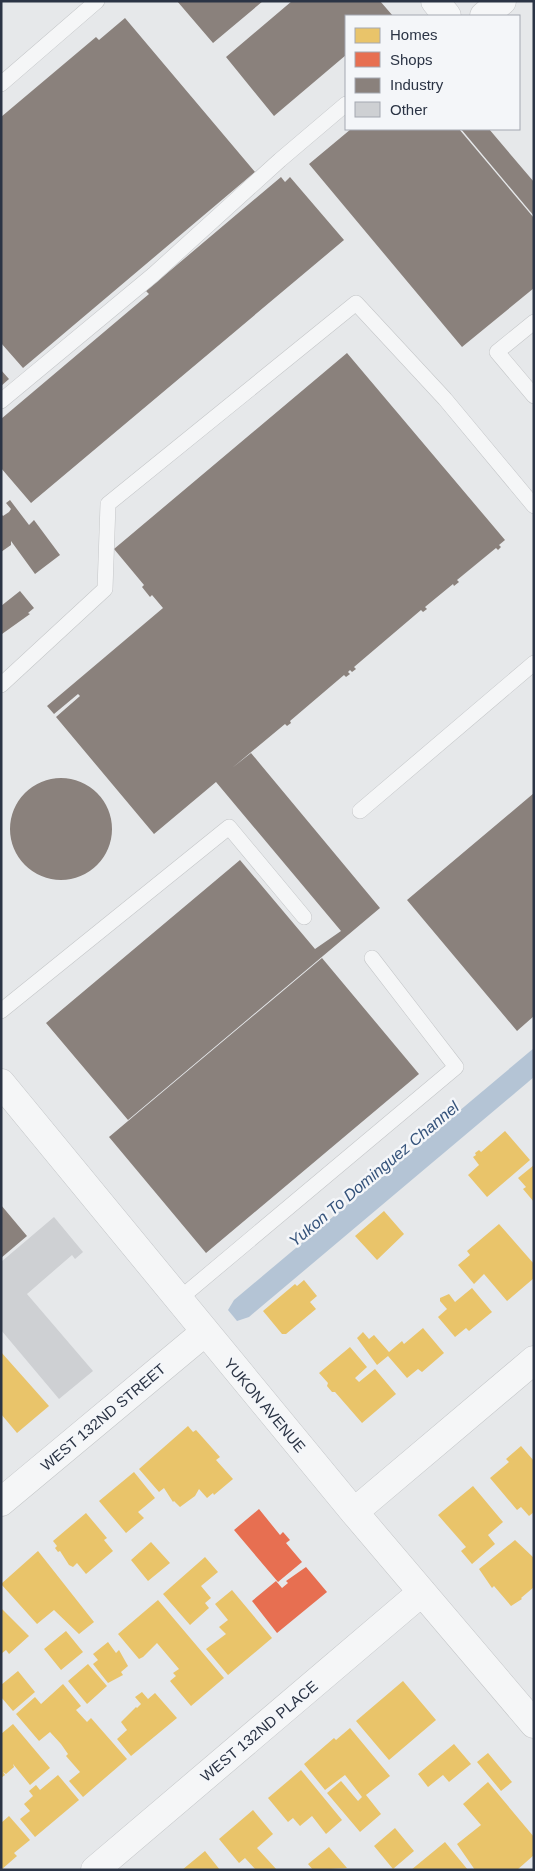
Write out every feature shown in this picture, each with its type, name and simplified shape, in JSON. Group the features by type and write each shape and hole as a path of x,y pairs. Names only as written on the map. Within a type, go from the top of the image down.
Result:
{"street":[{"path":"435,1 446,15"},
{"path":"485,15 502,1"},
{"name":"YUKON AVENUE","path":"4,1094 534,1724"},
{"name":"WEST 132ND STREET","path":"1,1502 204,1332"},
{"path":"354,1512 534,1360"},
{"name":"WEST 132ND PLACE","path":"95,1870 422,1592"}],"lane":[{"path":"1,84 97,1"},
{"path":"1,400 153,275 280,160 345,105"},
{"path":"1,685 105,589 108,504 356,303 445,399 534,506"},
{"path":"534,322 497,352 534,396"},
{"path":"360,810 534,663"},
{"path":"1,1011 229,827 304,917"},
{"path":"178,1300 456,1067 372,958"}],"water":[{"path":"534,1048 534,1077 249,1317 237,1321 228,1310 234,1300"}],"building: Homes":[{"path":"505,1131 530,1160 487,1197 468,1175 479,1165 473,1157 476,1155 475,1153 479,1150 481,1152"},
{"path":"534,1165 534,1202 523,1189 526,1187 518,1178"},
{"path":"384,1211 404,1234 377,1260 355,1236"},
{"path":"499,1224 534,1264 534,1278 507,1301 484,1274 474,1284 458,1265 470,1255 467,1251"},
{"path":"304,1280 317,1296 310,1302 316,1309 286,1334 282,1334 263,1311 295,1284 297,1286"},
{"path":"472,1288 492,1312 469,1331 466,1328 455,1337 438,1317 447,1309 440,1301 440,1298 449,1294 455,1302"},
{"path":"423,1328 444,1353 422,1372 418,1369 407,1378 388,1356 377,1365 357,1338 363,1332 369,1339 374,1335 389,1352 402,1341 404,1344"},
{"path":"350,1347 367,1367 355,1378 359,1382 375,1369 396,1394 362,1423 335,1392 332,1392 327,1386 328,1383 319,1373"},
{"path":"1,1352 49,1406 17,1433 1,1414"},
{"path":"188,1426 193,1432 196,1430 220,1457 216,1460 233,1479 214,1495 213,1493 207,1498 199,1489 195,1496 180,1507 173,1502 164,1488 159,1492 139,1469"},
{"path":"521,1446 534,1461 534,1512 529,1516 521,1507 517,1510 490,1478 509,1462 506,1459"},
{"path":"134,1472 155,1498 138,1512 144,1518 126,1533 99,1501"},
{"path":"473,1486 503,1522 488,1535 495,1544 472,1564 461,1551 466,1547 438,1515"},
{"path":"86,1513 107,1538 104,1540 113,1551 86,1574 77,1563 73,1567 69,1565 60,1551 58,1552 55,1548 57,1546 53,1541"},
{"path":"515,1540 534,1558 534,1587 522,1599 511,1606 494,1586 492,1588 479,1569"},
{"path":"151,1542 170,1563 148,1581 131,1560"},
{"path":"38,1551 94,1622 79,1634 54,1610 37,1624 1,1584"},
{"path":"205,1557 218,1572 201,1586 211,1598 205,1603 209,1608 190,1625 163,1594"},
{"path":"232,1590 272,1638 228,1675 206,1649 226,1634 219,1627 228,1620 215,1604"},
{"path":"158,1600 224,1678 191,1706 170,1681 176,1676 173,1673 179,1669 157,1643 139,1659 118,1634"},
{"path":"1,1608 29,1636 9,1654 6,1650 1,1654"},
{"path":"66,1631 83,1652 61,1670 44,1649"},
{"path":"108,1642 116,1653 119,1650 128,1666 121,1672 123,1675 108,1683 93,1664 98,1660 93,1654"},
{"path":"88,1664 107,1686 87,1704 68,1681"},
{"path":"18,1671 35,1692 13,1711 1,1697 1,1685"},
{"path":"403,1681 436,1720 389,1760 356,1721"},
{"path":"63,1684 81,1706 76,1710 87,1722 91,1718 127,1759 83,1797 69,1781 80,1772 66,1756 68,1754 61,1744 50,1732 39,1741 16,1714 35,1697 41,1704"},
{"path":"142,1692 148,1699 155,1693 177,1718 131,1756 117,1739 127,1730 121,1722 141,1704 135,1697"},
{"path":"13,1724 50,1768 30,1785 13,1764 14,1767 6,1774 3,1772 5,1775 1,1778 1,1734"},
{"path":"350,1728 390,1776 366,1795 381,1814 360,1832 327,1793 341,1781 358,1801 362,1797 345,1775 325,1790 304,1764 334,1738 336,1740"},
{"path":"454,1744 471,1764 449,1782 443,1775 428,1787 418,1774"},
{"path":"488,1753 512,1782 501,1791 477,1762"},
{"path":"301,1770 342,1820 326,1834 312,1816 300,1826 293,1818 288,1822 268,1798"},
{"path":"58,1775 79,1800 35,1837 20,1819 30,1811 24,1804 33,1796 29,1791 36,1785 40,1790"},
{"path":"488,1782 534,1837 534,1855 517,1870 475,1870 457,1844 481,1825 463,1804"},
{"path":"253,1810 273,1834 257,1848 277,1870 256,1870 245,1858 239,1863 219,1839"},
{"path":"9,1816 30,1840 14,1853 17,1856 1,1870 1,1823"},
{"path":"395,1828 414,1851 393,1869 374,1846"},
{"path":"445,1842 468,1870 411,1870"},
{"path":"329,1847 347,1868 313,1870 308,1864"},
{"path":"205,1851 220,1870 182,1870"}],"building: Shops":[{"path":"259,1509 280,1535 283,1532 290,1540 286,1543 302,1562 278,1582 234,1530"},
{"path":"306,1567 327,1592 277,1633 252,1601 276,1581 282,1588 288,1583 286,1581"}],"building: Industry":[{"path":"177,1 263,1 213,43"},
{"path":"292,1 380,1 392,15 345,15 345,56 274,116 226,57"},
{"path":"125,18 255,172 23,368 1,343 1,117 96,37 99,40"},
{"path":"350,130 460,130 534,218 534,288 462,347 309,164"},
{"path":"462,130 490,130 534,182 534,216"},
{"path":"281,177 285,182 290,177 344,240 31,503 1,468 1,419 149,294 146,291"},
{"path":"347,353 505,540 499,545 501,547 498,550 496,548 457,580 459,582 454,586 453,584 425,607 427,609 423,612 421,610 354,667 356,669 352,672 350,670 348,672 350,674 346,677 344,675 290,721 291,723 287,726 285,724 232,768 251,753 380,908 128,1120 46,1023 240,860 315,949 341,931 216,782 154,834 56,717 80,696 78,694 54,714 47,706 163,608 152,595 150,597 142,587 144,585 114,549"},
{"path":"1,370 9,379 1,386"},
{"path":"10,500 29,525 34,520 60,555 35,574 11,541 11,545 1,552 1,514 3,516 11,509 6,503"},
{"path":"20,591 34,608 28,613 30,614 2,634 1,606"},
{"path":"61,778 81,782 97,793 108,809 112,829 108,849 97,865 81,876 61,880 41,876 25,865 14,849 10,829 14,809 25,793 41,782"},
{"path":"534,793 534,1016 517,1031 407,900"},
{"path":"322,958 419,1074 206,1253 109,1137"},
{"path":"1,1205 27,1236 1,1258"}],"building: Other":[{"path":"54,1217 83,1252 75,1259 72,1255 27,1294 93,1371 59,1399 1,1330 1,1262"}],"water label":[{"name":"Yukon To Dominguez Channel","path":"374,1174"}]}
